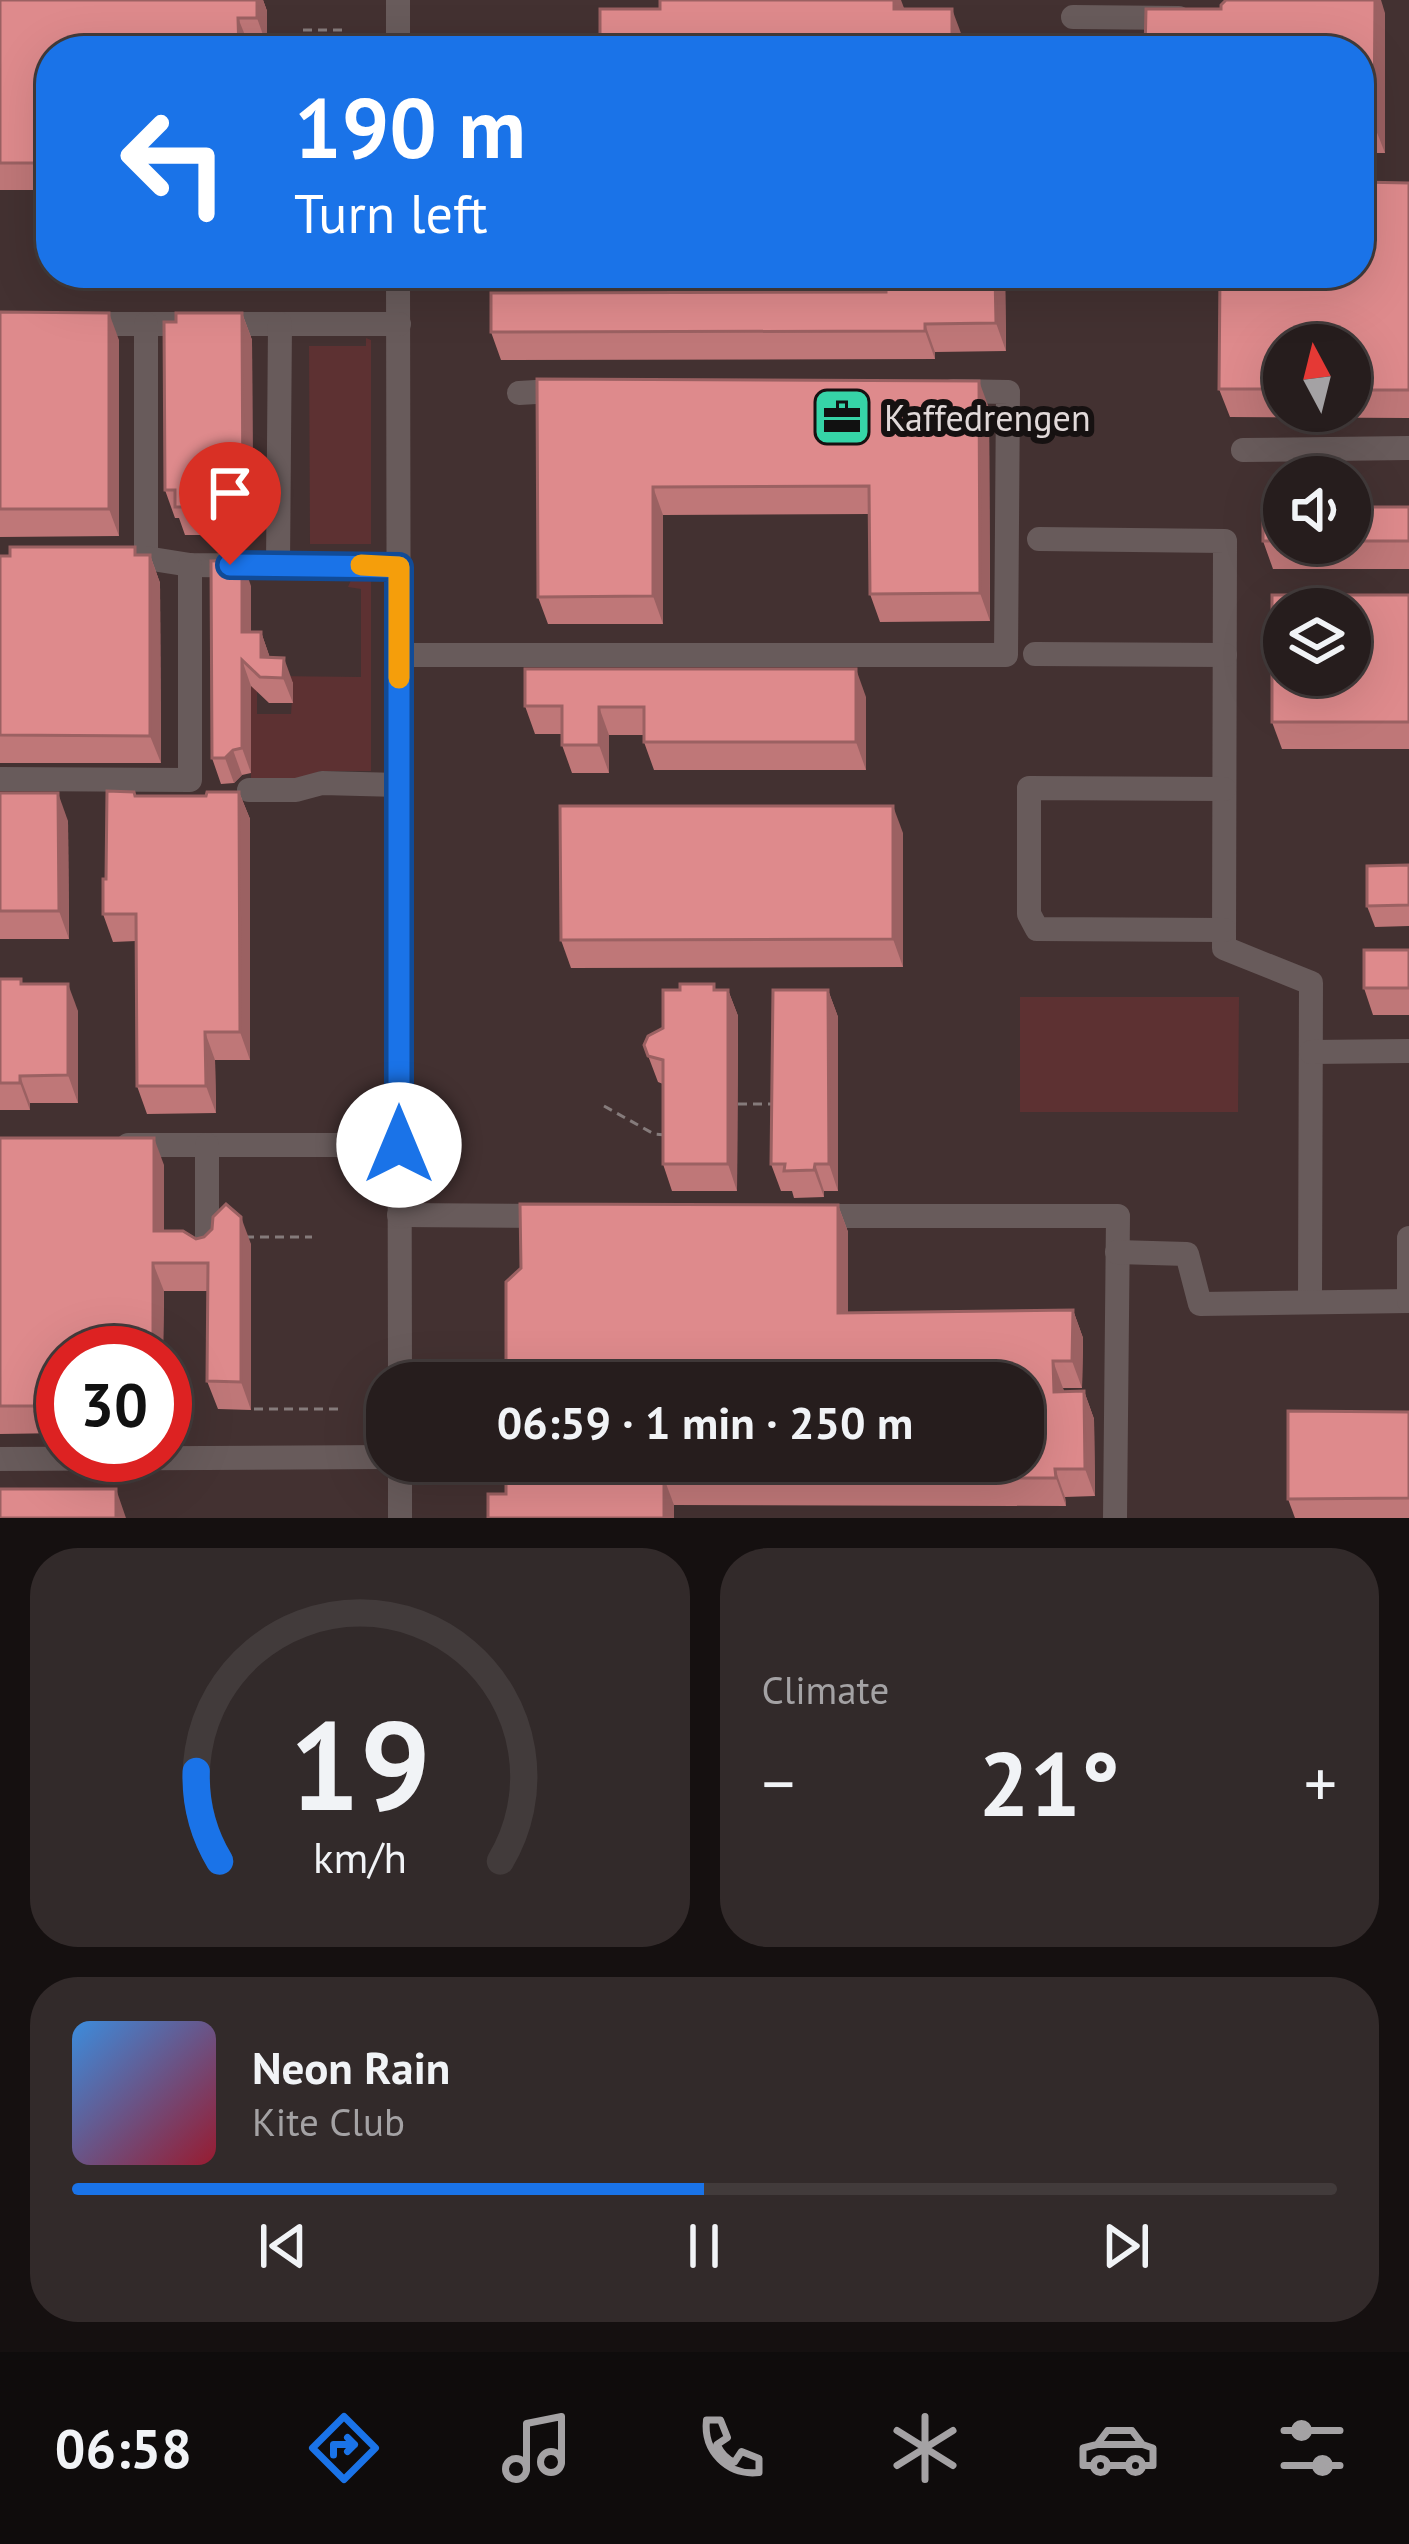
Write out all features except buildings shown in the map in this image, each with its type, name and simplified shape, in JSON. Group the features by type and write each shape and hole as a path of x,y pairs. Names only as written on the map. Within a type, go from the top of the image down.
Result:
{"street":[{"path":"398,0 398,36"},
{"path":"1073,17 1202,18"},
{"path":"398,288 400,1362"},
{"path":"62,324 399,324"},
{"path":"146,324 146,558"},
{"path":"278,565 280,324"},
{"path":"519,393 587,390"},
{"path":"399,655 1006,655 1008,392 938,391"},
{"path":"1243,450 1409,448"},
{"path":"1039,539 1225,541 1224,948 1311,983 1310,1303"},
{"path":"104,558 190,565 399,567"},
{"path":"0,779 190,780 190,565"},
{"path":"1035,654 1225,655"},
{"path":"249,790 296,790 322,783 399,785"},
{"path":"1224,789 1029,788 1029,914 1037,929 1224,930"},
{"path":"1311,1052 1409,1052"},
{"path":"115,1144 399,1145"},
{"path":"207,1145 207,1250"},
{"path":"400,1215 580,1216"},
{"path":"782,1216 1118,1216 1114,1518"},
{"path":"1117,1252 1187,1254 1200,1304 1409,1301 1409,1238"},
{"path":"0,1459 366,1457"},
{"path":"400,1482 400,1518"}],"path":[{"path":"303,30 345,30"},
{"path":"738,1104 782,1103"},
{"path":"604,1106 654,1135 673,1135"},
{"path":"243,1237 312,1237"},
{"path":"254,1409 338,1409"}],"shaded area":[{"path":"0,0 1409,0 1409,1518 0,1518"},
{"path":"366,338 371,340 371,544 310,544 309,346 366,346"},
{"path":"353,575 371,576 371,771 320,771 298,781 251,781 251,686 257,691 257,714 291,714 293,684 270,676 361,677 361,589 348,587"},
{"path":"1020,997 1239,997 1238,1112 1020,1112"}],"slow traffic":[{"path":"361,565 399,567 399,678"}],"place":[{"name":"Kaffedrengen","path":"842,417"}],"route":[{"path":"230,565 399,567 399,1145"}]}
